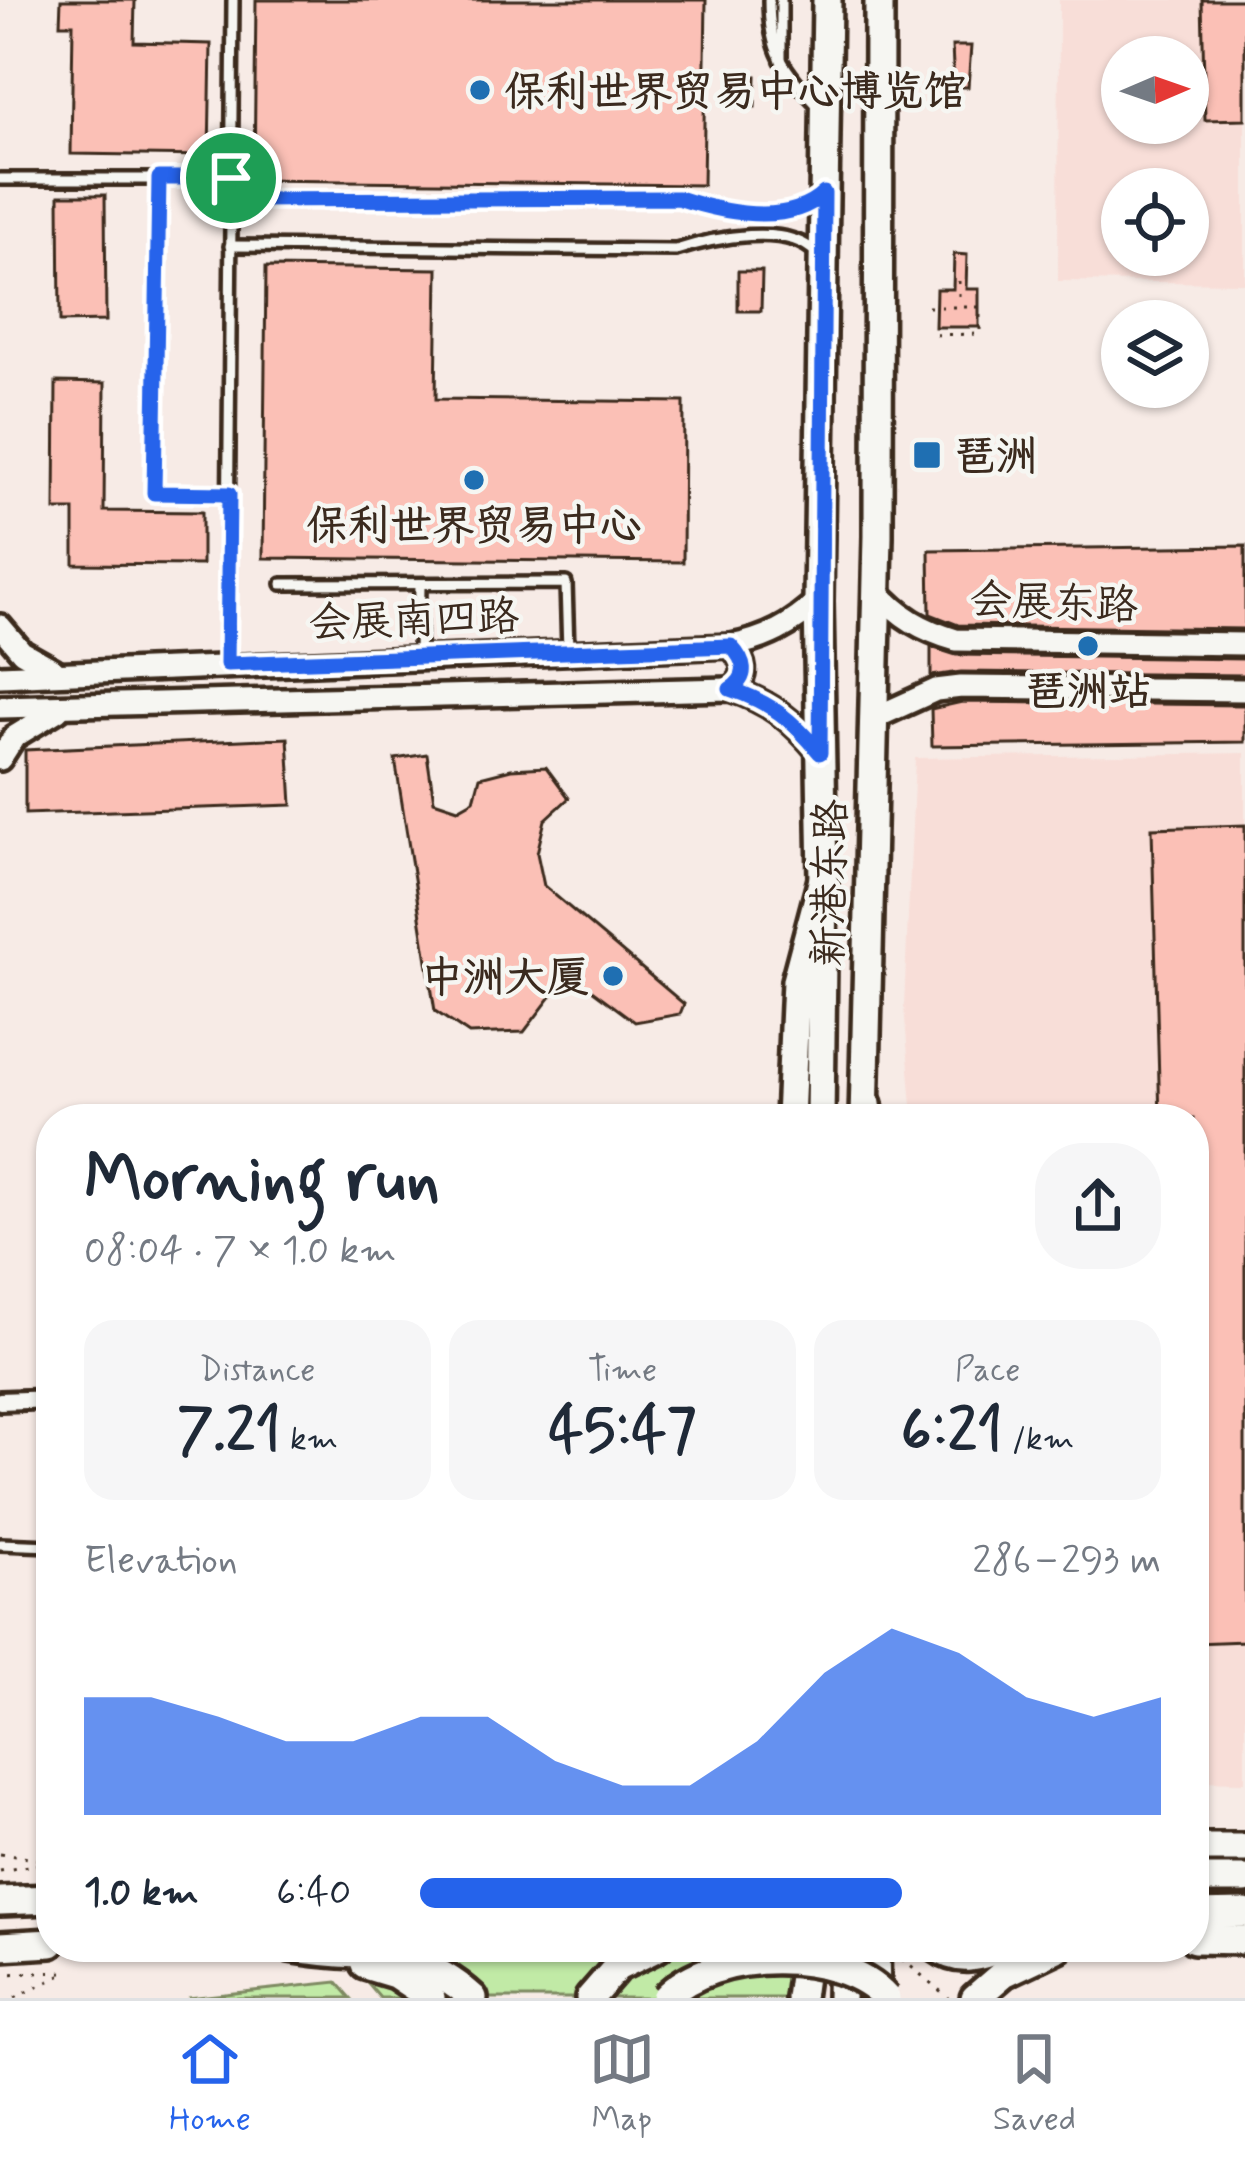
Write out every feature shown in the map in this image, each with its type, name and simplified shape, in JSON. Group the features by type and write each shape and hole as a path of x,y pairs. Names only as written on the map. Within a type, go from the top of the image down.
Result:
{"main road":[{"name":"新港东路","path":"820,1104 823,879 818,601 827,0"},
{"name":"新港东路","path":"867,1104 877,591 879,0"},
{"path":"791,1104 796,981 823,879"},
{"path":"1209,1847 1245,1848"},
{"path":"1209,1879 1245,1879"},
{"path":"0,1901 36,1899"},
{"path":"1209,1914 1245,1913"},
{"path":"1209,1939 1245,1940"},
{"path":"0,1946 36,1944"},
{"path":"340,1962 394,1974 431,1998"},
{"path":"417,1962 473,1998"},
{"path":"590,1998 627,1962"},
{"path":"664,1998 691,1977 718,1966 797,1962 832,1964 855,1972 886,1998"},
{"path":"800,1998 807,1962"},
{"path":"811,1962 812,1998"},
{"path":"841,1998 842,1962"},
{"path":"875,1962 876,1998"},
{"path":"975,1998 1004,1972 1026,1962"}],"street":[{"name":"会展东路","path":"877,591 897,613 926,631 956,640 1245,644"},
{"name":"会展南四路","path":"0,676 731,646 771,635 818,601"},
{"path":"0,626 22,652 61,672"},
{"path":"730,689 739,684 744,670 731,646"},
{"path":"872,718 936,690 961,687 1245,690"},
{"name":"会展南四路","path":"0,707 730,689 790,718 820,753"},
{"path":"0,759 14,737 62,708"},
{"path":"0,1401 36,1400"}],"lane":[{"path":"227,664 233,0"},
{"path":"769,0 771,36 781,63 826,116"},
{"path":"781,0 781,63"},
{"path":"159,178 154,493 229,494"},
{"path":"0,179 231,178"},
{"path":"231,200 678,198 719,212 795,212 824,193"},
{"path":"230,246 676,250 718,237 794,238 812,247 823,260"},
{"path":"282,584 566,584 568,651"},
{"path":"419,657 420,584"},
{"path":"0,1544 36,1545"}],"path":[{"path":"959,281 959,306"},
{"path":"928,307 980,307 980,334 928,335"},
{"path":"0,1853 36,1859"},
{"path":"0,1871 36,1864"},
{"path":"905,1962 949,1998"},
{"path":"0,1974 67,1972 15,1998"}],"shaded area":[{"path":"1059,0 1245,0 1245,283 1058,281"},
{"path":"1245,753 1245,1782 1209,1781 1209,1104 912,1104 904,1006 915,758"}],"green space":[{"path":"363,1962 793,1962 792,1998 380,1998 362,1977"},
{"path":"337,1982 351,1998 188,1998"}],"building":[{"path":"61,0 135,0 134,42 211,44 209,156 71,154 73,24 60,24"},
{"name":"保利世界贸易中心博览馆","path":"256,0 706,0 703,185 254,180"},
{"path":"1202,0 1245,0 1245,119 1209,120 1209,36 1203,36"},
{"path":"952,46 971,46 968,87 954,87"},
{"path":"737,75 756,76 755,107 738,106"},
{"path":"59,195 105,195 106,321 60,322"},
{"path":"954,254 967,255 966,289 979,289 979,327 935,327 936,289 953,289"},
{"name":"保利世界贸易中心","path":"266,267 438,269 436,399 684,402 683,562 263,558"},
{"path":"738,271 762,271 761,311 738,311"},
{"path":"56,382 105,383 104,511 202,512 202,565 74,564 74,510 55,510"},
{"path":"1245,546 1245,629 958,625 930,614 929,550"},
{"path":"931,647 956,655 1245,659 1245,675 961,672 931,676"},
{"path":"962,702 1245,705 1245,742 932,746 931,709"},
{"path":"288,738 292,805 25,814 25,750"},
{"path":"427,754 434,801 458,809 474,800 480,777 546,767 569,798 545,820 537,853 544,886 684,1004 680,1014 635,1022 569,973 524,1032 469,1034 435,1011 395,759"},
{"path":"1245,825 1245,1641 1209,1642 1209,1104 1160,1104 1152,828"}],"place":[{"name":"保利世界贸易中心博览馆","path":"480,90"},
{"name":"琶洲","path":"927,455"},
{"name":"保利世界贸易中心","path":"474,480"},
{"name":"琶洲站","path":"1088,646"},
{"name":"中洲大厦","path":"613,976"}],"route":[{"path":"159,178 231,178 231,200 678,198 719,212 795,212 824,193 820,753 790,718 730,689 739,684 744,670 731,646 227,664 229,494 154,493 159,178"}]}
